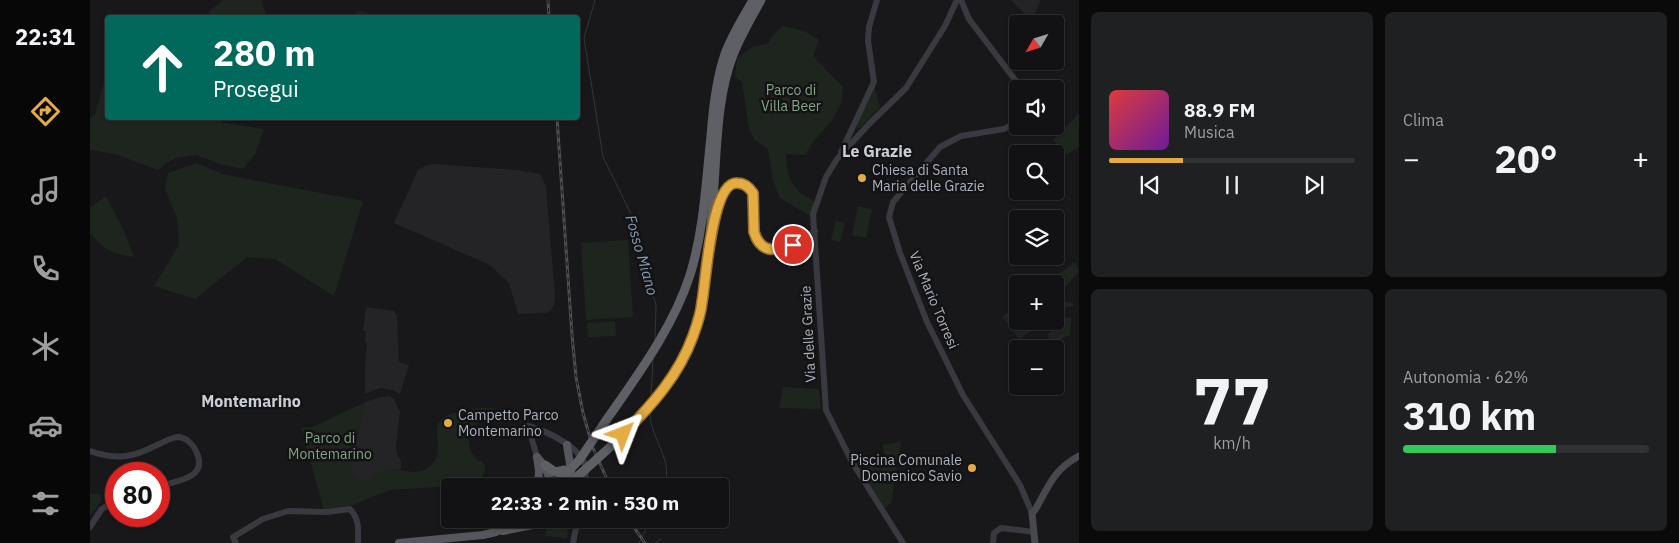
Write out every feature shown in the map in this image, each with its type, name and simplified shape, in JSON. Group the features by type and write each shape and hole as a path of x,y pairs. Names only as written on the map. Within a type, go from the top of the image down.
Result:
{"highway":[{"path":"575,478 652,405 675,374 694,335 702,305 717,197 722,100 729,55 733,35 753,0"},
{"path":"559,478 580,459 650,354 676,308 690,275 700,236 704,210 717,84 729,55 761,0"},
{"path":"717,197 729,186 736,183 743,184 750,189 754,197 753,226 756,238 761,246 770,249 793,245"},
{"path":"545,466 555,472 564,473"}],"main road":[{"path":"567,445 572,478"},
{"path":"1032,513 1050,481 1058,472 1079,456"},
{"path":"537,457 545,466 549,478"},
{"path":"537,457 539,478"},
{"name":"Via Mario Torresi","path":"1032,513 1035,543"},
{"path":"496,532 502,528"},
{"path":"399,543 472,537 516,528"}],"street":[{"path":"838,158 874,82 868,40 877,0"},
{"name":"Via delle Grazie","path":"903,543 852,462 826,410 816,231 813,214 826,178 838,158 865,128 906,88 945,26 957,0"},
{"path":"961,0 968,19 1015,80"},
{"name":"Via Mario Torresi","path":"1009,127 961,136 940,148 893,202 889,217 900,253 927,322 962,395 1020,486 1032,513"},
{"path":"793,245 816,231"},
{"path":"537,457 528,426 556,437 567,445 584,463 586,470 585,478"},
{"path":"90,451 114,458 124,458 146,451 170,438 178,437 185,439 196,450 199,458 197,470 183,481 170,484"},
{"path":"90,527 100,510 105,507"},
{"path":"235,540 264,519 288,511 328,512 350,509 356,514 359,522 358,543"},
{"path":"573,543 576,528"},
{"path":"994,543 994,532 1001,528 1034,532"}],"shaded area":[{"path":"1011,0 1041,0 1035,15 1026,15"},
{"path":"427,165 516,170 540,174 546,186 555,297 551,310 546,313 518,314 509,283 490,265 394,223 418,170"},
{"path":"366,307 394,311 397,316 399,362 409,365 400,394 393,390 380,388 365,394 367,344 365,341 366,331 363,331"},
{"path":"389,396 394,399 400,412 396,447 401,461 401,469 385,470 367,483 355,478 351,466 365,402"}],"green space":[{"path":"223,0 261,0 266,15 205,15"},
{"path":"360,11 371,15 351,15"},
{"name":"Parco di Villa Beer","path":"783,26 804,31 819,40 813,56 843,87 841,104 831,122 813,142 805,155 786,154 787,170 795,188 814,201 810,216 780,198 773,181 768,149 754,139 749,128 742,82 735,77 737,58 752,47 768,44 773,35"},
{"path":"105,78 105,120 220,120 224,123 264,129 255,154 243,169 220,164 196,155 176,158 158,170 115,154 90,150 90,118 95,115"},
{"path":"874,89 880,107 859,129 856,127"},
{"path":"1079,114 1079,147 1066,155 1064,153 1064,145 1057,145 1053,140 1058,135 1064,135 1064,129"},
{"path":"197,163 222,174 363,201 334,296 275,259 247,257 195,299 154,286 179,245 177,218 165,189 168,173"},
{"path":"106,196 124,231 134,257 109,250 100,244 90,233 90,208"},
{"path":"858,206 872,209 866,238 852,235"},
{"path":"836,221 845,223 840,242 831,240"},
{"path":"628,240 633,317 586,320 581,243"},
{"path":"1075,262 1079,271 1064,289 1064,275 1057,275"},
{"path":"1064,300 1073,303 1074,306 1064,309"},
{"path":"1009,311 1009,326 1002,317"},
{"path":"1064,317 1071,318 1070,335 1059,340 1050,340 1048,334 1052,330 1064,330"},
{"path":"615,321 616,336 588,337 587,323"},
{"path":"1012,330 1033,330 1019,339"},
{"path":"783,387 819,389 821,409 779,408"},
{"name":"Parco di Montemarino","path":"365,402 351,466 355,478 367,483 378,473 386,470 396,469 419,472 424,470 434,462 438,454 437,429 440,421 448,415 463,411 494,408 487,419 477,423 469,435 469,445 472,452 478,461 482,461 485,468 485,472 480,478 441,478 441,487 389,490 353,505 324,510 301,428 313,427"},
{"path":"901,442 891,503 885,508 854,461 885,458 883,445"},
{"path":"90,494 99,494 102,500 90,515"},
{"path":"546,528 568,528 567,538 545,536"}],"waterway":[{"name":"Fosso Miano","path":"595,0 584,38 603,157 636,224 643,261 656,305 655,341"},
{"name":"Fosso Miano","path":"651,398 653,358"},
{"name":"Fosso Miano","path":"650,412 653,431 664,458 666,478"},
{"name":"Fosso Miano","path":"639,543 646,528"},
{"path":"655,543 661,539"}],"railway":[{"path":"548,0 549,15"},
{"path":"557,120 576,377 583,413 593,448 606,478"},
{"path":"634,528 645,543"}],"place":[{"name":"Chiesa di Santa Maria delle Grazie","path":"862,178"},
{"name":"Campetto Parco Montemarino","path":"448,423"},
{"name":"Piscina Comunale Domenico Savio","path":"972,468"}],"district":[{"name":"Le Grazie","path":"877,151"},
{"name":"Montemarino","path":"251,401"}],"route":[{"path":"623,434 652,405 675,374 694,335 702,305 708,253 717,206 729,186 736,183 743,184 753,193 753,226 756,238 761,246 776,250 793,245"}]}
